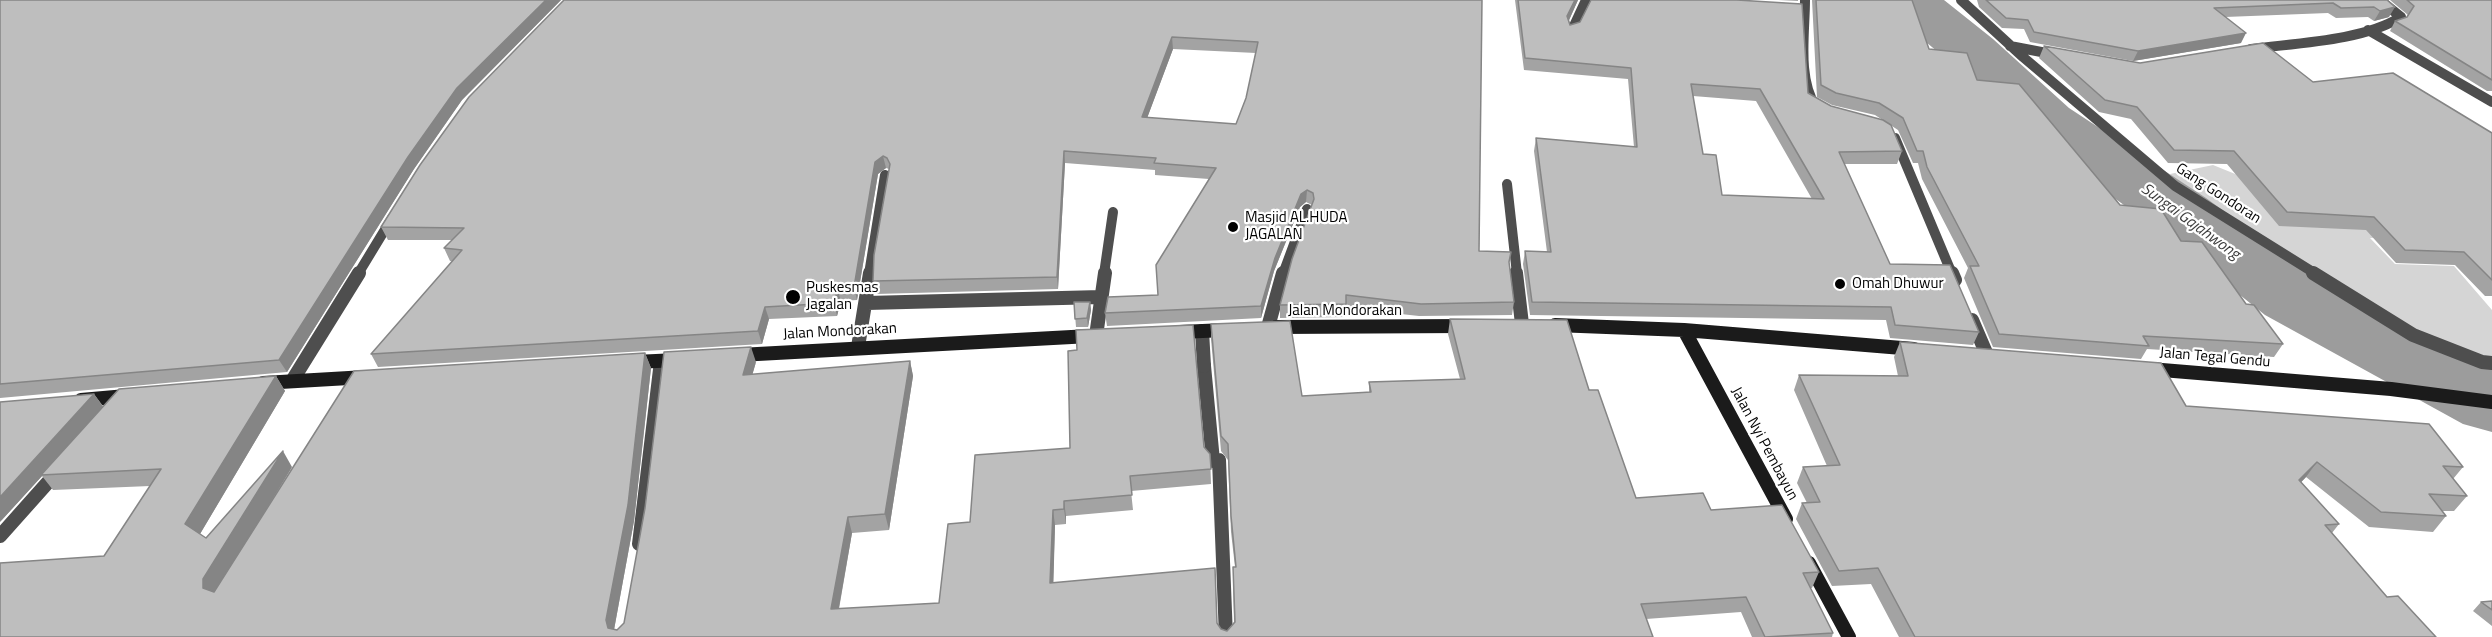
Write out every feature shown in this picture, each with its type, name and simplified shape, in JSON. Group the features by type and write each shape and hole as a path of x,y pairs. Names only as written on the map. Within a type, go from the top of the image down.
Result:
{"street":[{"path":"1572,30 1586,0"},
{"name":"Gang Gondoran","path":"1961,0 2010,46 2175,186 2414,335 2482,362 2492,363"},
{"path":"2239,51 2368,30 2396,22 2401,17 2380,0"},
{"path":"1794,8 1805,5 1806,72 1810,101 1815,107 1826,111"},
{"path":"2368,30 2492,102"},
{"path":"2010,46 2063,56"},
{"path":"1888,128 1960,292"},
{"path":"858,347 867,303 885,175"},
{"path":"1507,184 1528,325 1684,330 1928,350"},
{"name":"Jalan Mondorakan","path":"1307,209 1263,328 1478,326"},
{"path":"292,381 396,212"},
{"path":"867,303 1101,297 1113,212"},
{"name":"Jalan Mondorakan","path":"731,356 858,347 1102,336 1101,297"},
{"path":"1969,314 1987,355"},
{"path":"1167,332 1235,329"},
{"name":"Jalan Nyi Pembayun","path":"1684,330 1794,535"},
{"path":"1202,331 1213,461 1219,460 1226,637"},
{"path":"626,363 696,358"},
{"path":"637,556 661,361"},
{"name":"Jalan Tegal Gendu","path":"2142,368 2391,389 2492,402"},
{"path":"248,385 380,376"},
{"path":"347,394 357,378"},
{"path":"68,401 130,396 109,414"},
{"path":"0,536 70,458"},
{"path":"1805,555 1849,637"}],"shaded area":[{"path":"2213,165 2260,184 2444,235 2370,238 2395,264 2454,266 2492,310 2492,362 2396,322 2196,206 2170,174"}],"building":[{"path":"0,0 546,0 457,88 408,157 279,360 0,384"},
{"path":"564,0 1482,0 1479,251 1511,252 1509,262 1514,302 1421,304 1346,295 1346,304 1280,305 1292,259 1314,199 1313,193 1307,190 1301,194 1275,258 1261,306 1105,313 1108,297 1158,295 1156,265 1216,168 1154,163 1156,158 1064,151 1057,277 873,281 874,255 890,164 883,156 875,162 854,287 837,288 834,303 765,307 758,331 371,354 462,250 444,248 464,228 381,227 420,165 469,97","holes":["1172,37 1258,42 1246,98 1236,124 1142,117"]},
{"path":"1518,0 1575,0 1567,16 1570,25 1580,22 1591,0 1737,0 1802,4 1808,93 1831,106 1883,120 1891,125 1902,151 1839,152 1890,264 1950,265 1979,332 1895,325 1891,307 1532,302 1525,251 1551,252 1536,138 1637,147 1631,68 1525,58","holes":["1691,84 1760,89 1824,199 1722,195 1716,155 1703,154"]},
{"path":"1816,0 1912,0 1929,49 1967,53 1977,80 2019,84 2120,205 2161,209 2181,241 2202,242 2246,304 2254,305 2283,344 2143,336 2149,346 1999,334 1970,266 1979,266 1927,167 1923,151 1917,151 1903,118 1879,103 1836,93 1821,85"},
{"path":"1986,0 2387,0 2395,7 2380,11 2374,7 2341,8 2333,3 2214,8 2246,33 2138,51 2034,32 2028,20 2006,18"},
{"path":"2407,0 2492,0 2492,80 2395,21 2407,17 2414,6"},
{"path":"2263,43 2313,82 2393,73 2492,133 2492,280 2464,252 2405,250 2374,217 2287,212 2234,151 2174,150 2137,107 2105,100 2044,46 2140,63"},
{"path":"1074,302 1090,302 1087,318 1075,319"},
{"path":"1450,319 1567,320 1589,390 1598,390 1636,498 1703,493 1711,510 1782,505 1819,572 1803,573 1833,633 1765,637 1746,597 1641,604 1653,637 0,637 0,563 104,556 161,469 41,475 119,389 276,376 185,524 206,538 283,451 203,579 203,588 214,592 354,371 645,353 628,505 606,620 608,628 617,630 624,623 645,508 664,352 751,347 743,375 910,361 885,514 848,517 831,609 939,603 948,524 970,522 975,455 1070,448 1068,351 1077,350 1076,330 1193,325 1204,447 1210,454 1211,469 1130,476 1132,495 1064,501 1064,509 1053,510 1050,583 1215,568 1217,623 1221,629 1227,631 1235,622 1233,567 1236,567 1228,444 1221,436 1211,324 1290,321 1302,396 1371,392 1369,382 1465,379"},
{"path":"1900,342 2161,363 2186,406 2429,424 2463,467 2443,466 2467,496 2429,494 2446,516 2381,512 2317,462 2299,480 2339,524 2325,525 2387,597 2398,596 2436,637 1915,637 1878,568 1839,571 1802,503 1820,502 1803,467 1840,465 1799,375 1908,376"},
{"path":"94,394 0,497 0,402"},
{"path":"2492,601 2492,610 2481,602"}],"waterway":[{"name":"Sungai Gajahwong","path":"1915,0 1921,9 1972,51 2047,121 2181,213 2292,298 2492,404"}],"place":[{"name":"Masjid AL.HUDA JAGALAN","path":"1233,227"},
{"name":"Omah Dhuwur","path":"1840,284"},
{"name":"Puskesmas Jagalan","path":"793,297"}]}
